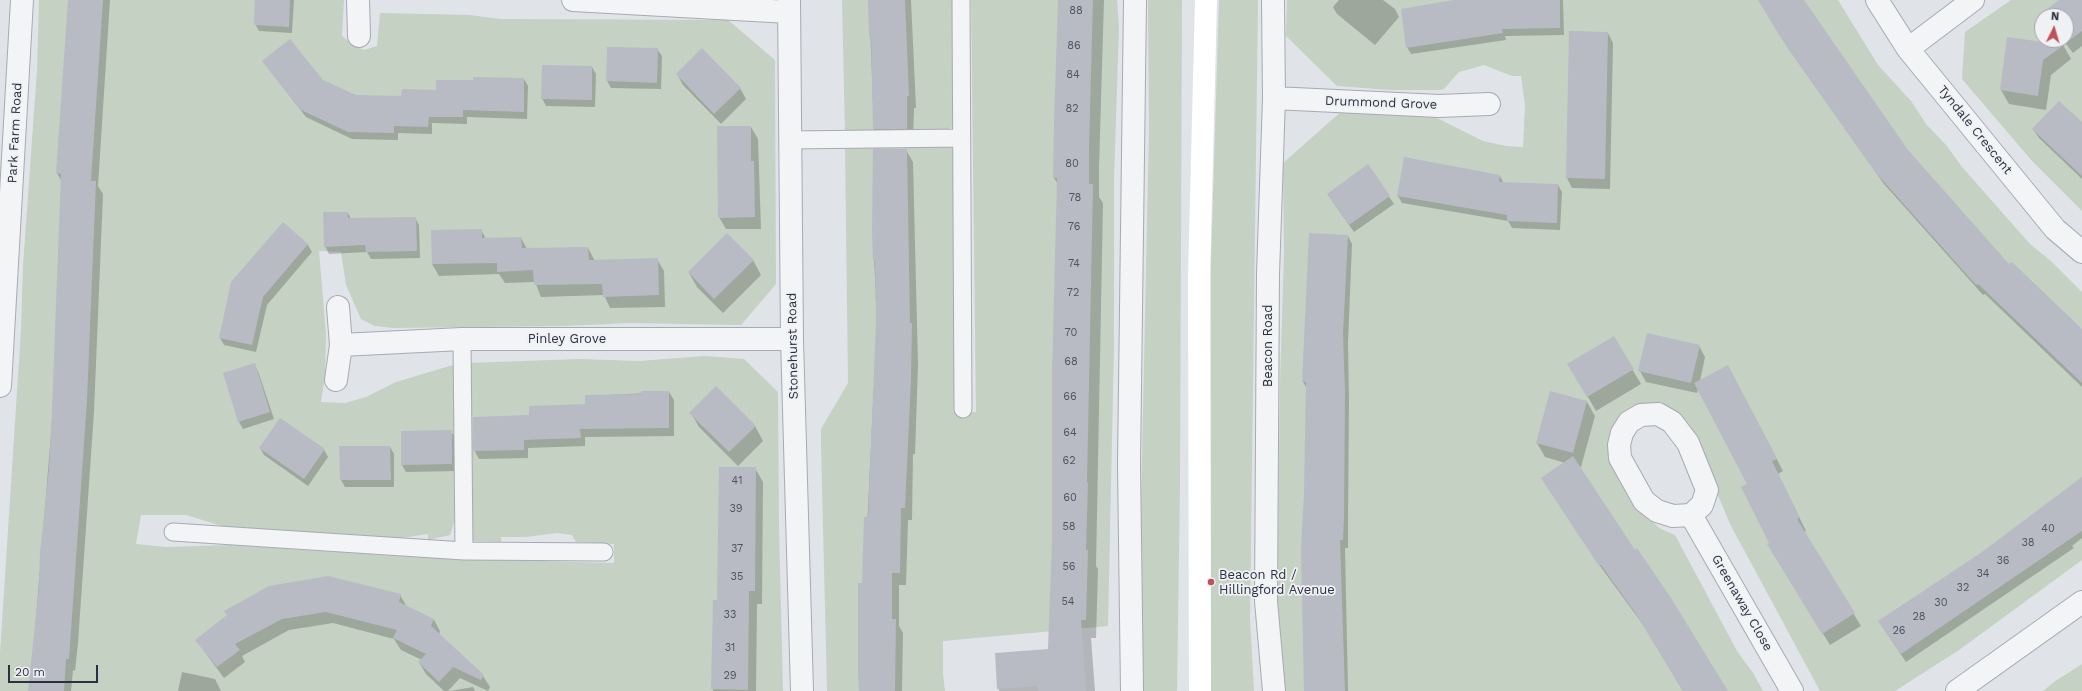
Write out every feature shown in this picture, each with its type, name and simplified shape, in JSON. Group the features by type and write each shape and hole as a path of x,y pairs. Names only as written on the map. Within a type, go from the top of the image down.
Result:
{"main road":[{"path":"1200,691 1198,278 1206,0"}],"street":[{"name":"Park Farm Road","path":"0,386 22,0"},
{"path":"358,0 358,36"},
{"path":"573,0 789,6"},
{"path":"1132,691 1129,464 1135,0"},
{"name":"Beacon Road","path":"1273,0 1274,98 1268,274 1266,601 1274,691"},
{"name":"Tyndale Crescent","path":"1877,0 1908,49 2056,229 2082,252"},
{"path":"1908,49 1973,0"},
{"name":"Stonehurst Road","path":"789,6 792,339 802,691"},
{"name":"Drummond Grove","path":"1274,98 1439,106 1489,104"},
{"path":"336,380 341,345 338,306"},
{"name":"Pinley Grove","path":"341,345 462,339 792,339"},
{"path":"1658,414 1672,422 1688,443 1707,490 1702,505 1691,515 1673,516 1657,511 1644,501 1620,458 1619,445 1622,433 1629,422 1641,415 1658,414"},
{"name":"Greenaway Close","path":"1691,515 1792,691"},
{"path":"1957,691 2082,602"}],"lane":[{"path":"961,0 963,409"},
{"path":"790,140 961,138"},
{"path":"462,339 464,551"},
{"path":"173,532 464,551 604,552"}],"green space":[{"path":"39,0 344,0 342,36 352,44 364,50 377,46 380,13 470,15 500,19 728,20 775,60 776,284 741,325 630,323 563,326 393,328 375,326 361,319 346,285 341,252 319,251 326,334 325,376 321,402 345,403 366,397 396,382 453,365 457,514 450,535 428,540 428,534 395,539 235,530 186,515 141,515 136,544 166,547 231,545 430,558 614,563 614,544 576,542 572,535 557,533 526,537 501,537 501,542 473,541 468,532 466,363 580,359 639,361 705,356 744,359 778,392 779,527 783,691 0,691 0,653 21,330 23,266 37,70"},
{"path":"842,0 955,0 954,124 951,128 945,131 845,133"},
{"path":"971,0 1117,0 1119,27 1114,179 1114,345 1108,626 943,641 943,674 945,691 827,691 821,429 848,383 845,147 951,146 953,152 953,202 956,231 957,412 976,412"},
{"path":"1148,0 1182,0 1180,484 1177,691 1143,691 1139,600 1149,130"},
{"path":"1219,0 1258,0 1250,619 1254,691 1211,691 1211,261"},
{"path":"1287,0 1838,0 1878,65 1911,101 1926,124 1947,146 1962,167 2030,244 2052,262 2082,292 2082,560 1959,650 1895,691 1820,691 1730,524 1717,493 1681,422 1619,419 1610,432 1608,454 1612,464 1646,517 1661,529 1675,535 1737,651 1753,673 1763,691 1282,691 1277,600 1280,383 1284,254 1283,163 1343,110 1435,117 1483,141 1506,146 1523,147 1525,105 1521,76 1512,76 1484,65 1459,72 1444,89 1440,90 1390,90 1337,86 1286,36"},
{"path":"2011,0 2082,0 2082,211 2032,161 1962,79 1965,32"},
{"path":"2082,664 2082,691 2043,691 2054,682"}],"building":[{"path":"68,0 103,0 91,181 96,181 87,400 69,659 66,659 64,691 28,691 39,587 40,553 49,468 61,174 56,173"},
{"path":"255,0 290,0 289,27 254,25"},
{"path":"868,0 905,0 909,96 907,96 907,129 873,129 871,36 869,36"},
{"path":"1058,0 1093,0 1089,149 1089,184 1093,184 1086,550 1088,550 1086,620 1081,620 1086,691 1038,691 1038,686 997,689 995,653 1048,649 1052,541 1052,375 1057,178 1053,178"},
{"path":"1454,0 1560,0 1560,28 1502,29 1503,33 1406,48 1401,9"},
{"path":"1758,0 1804,0 1908,150 2009,264 2012,262 2082,329 2082,383 1978,284 1976,285 1876,173 1781,38"},
{"path":"2059,0 2082,0 2082,31 2074,37 2074,8 2048,8"},
{"path":"1569,31 1608,32 1605,179 1566,178"},
{"path":"2007,37 2034,41 2034,48 2060,48 2043,60 2038,96 2000,90"},
{"path":"290,39 323,80 356,95 401,96 402,89 436,90 436,80 473,80 473,77 524,78 524,112 463,110 463,117 429,117 428,127 394,126 394,133 348,132 301,110 262,61"},
{"path":"607,47 658,48 657,83 606,81"},
{"path":"702,48 741,88 714,114 676,74"},
{"path":"542,65 592,66 592,100 541,99"},
{"path":"2059,101 2082,122 2082,176 2032,129"},
{"path":"717,126 751,126 751,161 754,161 755,217 718,218"},
{"path":"873,149 907,149 910,323 912,323 911,379 905,508 901,508 900,573 892,573 892,619 896,619 895,691 859,691 858,674 858,583 862,583 864,517 868,517 876,323 875,260 873,260 872,233"},
{"path":"1404,157 1500,175 1499,182 1558,184 1557,223 1507,221 1507,215 1397,196"},
{"path":"1368,164 1390,196 1349,225 1327,194"},
{"path":"323,212 348,212 348,218 416,217 417,251 366,252 365,245 324,247"},
{"path":"283,222 308,244 263,297 252,345 219,338 231,282"},
{"path":"482,229 482,238 521,237 522,248 588,247 589,260 658,258 659,295 603,297 602,284 534,285 533,270 497,272 497,263 432,264 431,230"},
{"path":"727,233 754,260 714,299 688,272"},
{"path":"1309,233 1348,235 1343,334 1345,392 1344,517 1343,540 1340,540 1345,691 1304,691 1301,549 1304,492 1306,382 1302,382"},
{"path":"1647,333 1700,345 1691,383 1638,371"},
{"path":"1614,336 1634,369 1587,397 1567,364"},
{"path":"255,363 270,412 238,422 223,373"},
{"path":"1728,365 1777,459 1772,461 1800,518 1797,519 1855,613 1822,634 1767,544 1769,543 1741,487 1747,484 1694,383"},
{"path":"716,386 756,426 729,452 689,413"},
{"path":"641,391 669,391 669,428 580,429 581,438 524,440 524,450 473,451 473,417 529,415 529,406 585,404 585,395 641,394"},
{"path":"1550,391 1587,401 1573,453 1536,443"},
{"path":"280,418 325,449 304,479 259,448"},
{"path":"452,430 452,464 401,465 401,431"},
{"path":"339,446 390,446 391,480 340,480"},
{"path":"1573,456 1635,550 1637,548 1671,598 1728,691 1683,691 1636,614 1601,565 1599,566 1541,478"},
{"path":"719,467 756,467 755,591 749,591 748,690 711,689 713,600 717,600"},
{"path":"2082,477 2082,531 1901,654 1878,621 1982,552"},
{"path":"328,576 401,594 399,602 434,619 431,626 484,675 481,680 453,667 439,682 418,662 426,654 393,638 397,630 326,612 282,619 235,644 240,650 217,667 195,640 227,615 224,611 269,586"}],"place":[{"name":"Beacon Rd / Hillingford Avenue","path":"1211,582"}]}
